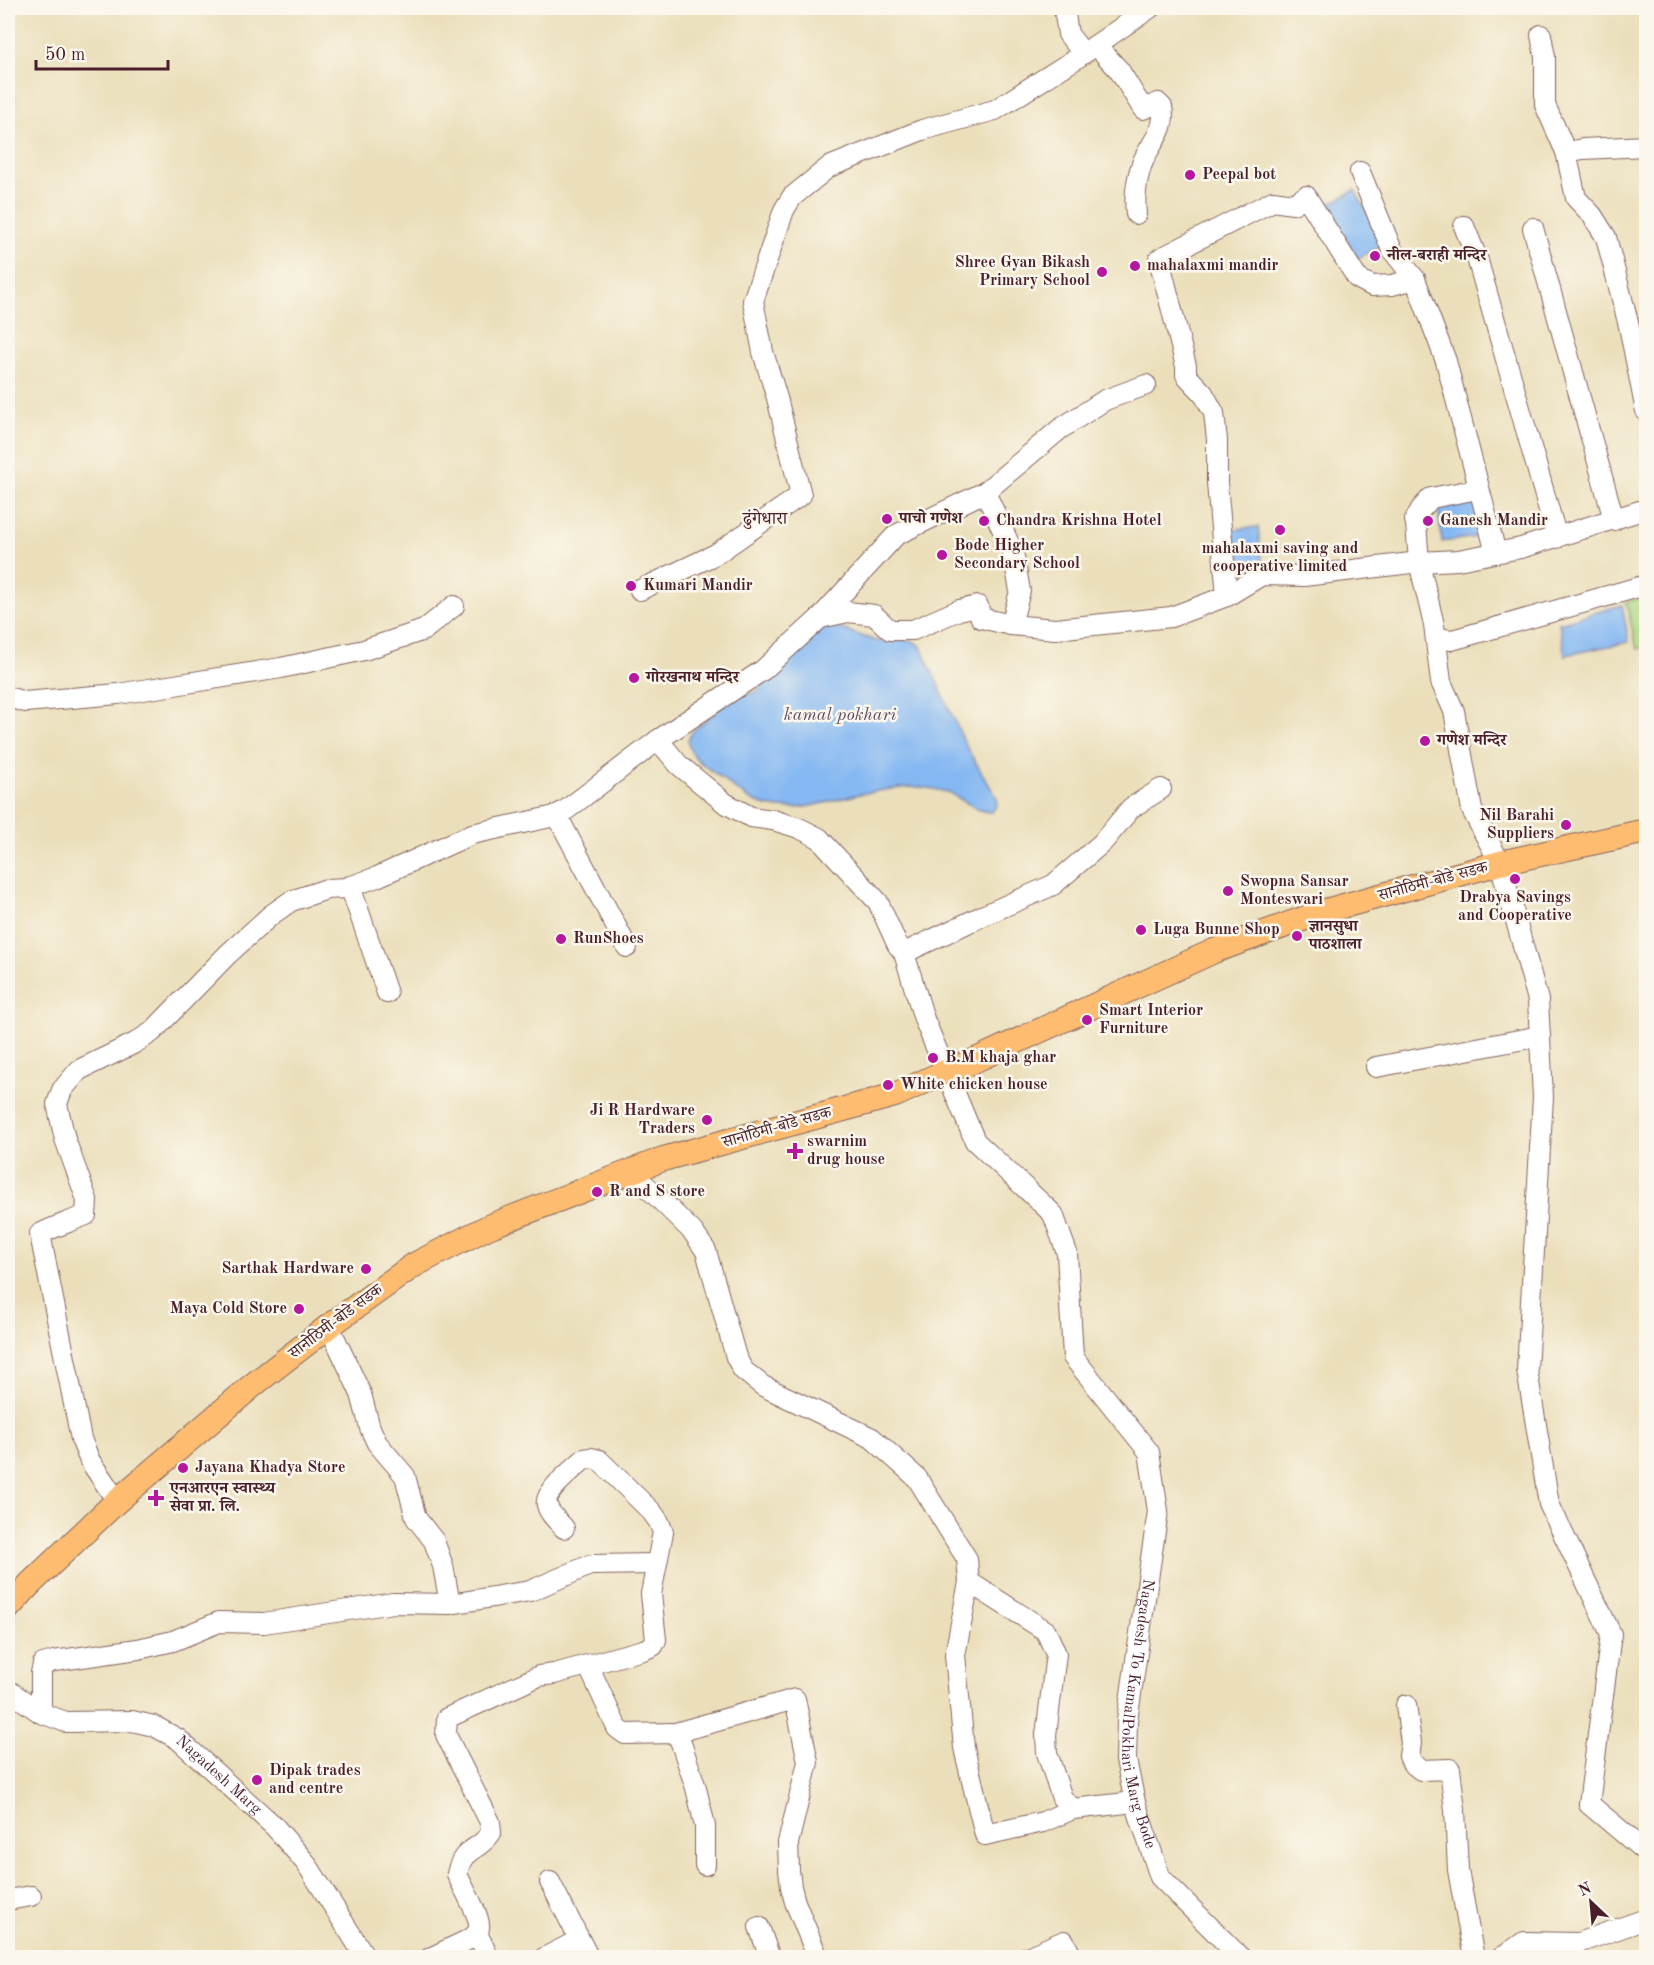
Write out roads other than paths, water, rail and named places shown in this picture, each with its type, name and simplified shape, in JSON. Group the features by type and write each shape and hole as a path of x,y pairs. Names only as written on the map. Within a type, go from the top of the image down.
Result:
{"main road":[{"name":"सानोठिमी-बोडे सडक","path":"8,1608 37,1577 117,1501 253,1384 414,1265 477,1232 663,1159 895,1095 945,1072 969,1064 1214,951 1325,911 1500,863 1647,831"}],"street":[{"path":"1064,8 1068,34 1119,70 1143,109 1158,104 1162,107 1161,130 1144,158 1140,173 1136,190 1136,214"},
{"path":"640,590 716,554 801,495 763,352 753,301 783,210 792,196 829,167 922,130 995,110 1150,8"},
{"path":"1540,34 1545,57 1545,105 1566,152 1576,198 1592,215 1606,237 1629,326 1647,411"},
{"path":"1566,152 1582,149 1647,146"},
{"path":"1360,172 1392,250 1415,279 1446,361 1496,553"},
{"path":"1227,596 1217,483 1217,440 1214,413 1203,393 1186,375 1186,366 1159,259 1273,201 1293,204 1306,196 1357,278 1372,286 1392,285 1415,279"},
{"path":"1464,226 1477,258 1557,538"},
{"path":"1533,228 1614,520"},
{"path":"117,1501 90,1461 81,1439 40,1233 86,1215 87,1200 65,1139 57,1104 62,1090 79,1070 135,1043 152,1032 228,954 271,915 291,901 327,889 350,886 377,877 472,834 555,816 658,740 763,670 820,618 896,535 985,492 1060,429 1105,400 1146,385"},
{"path":"1478,489 1431,498 1421,508 1415,520 1419,562 1436,638 1441,682 1454,711 1472,810 1500,863 1538,1000 1543,1097 1527,1370 1549,1504 1611,1634 1589,1804 1647,1852"},
{"path":"985,492 1013,552 1020,591 1011,625"},
{"path":"820,618 848,612 874,615 890,630 913,630 959,610 978,606 981,618 1011,625 1054,629 1172,617 1227,596 1262,575 1304,576 1419,562 1458,560 1557,538 1647,510"},
{"path":"1436,638 1452,640 1647,585"},
{"path":"8,698 25,702 118,694 281,668 364,650 424,630 454,606"},
{"name":"Nagadesh To KamalPokhari Marg Bode","path":"658,740 679,765 726,804 751,817 773,820 799,828 819,838 878,902 897,944 904,953 924,1019 975,1141 1053,1215 1067,1253 1073,1357 1149,1452 1158,1511 1127,1721 1126,1760 1135,1802 1160,1877 1241,1958"},
{"path":"904,953 980,916 1053,885 1102,843 1131,807 1161,789"},
{"path":"555,816 627,947"},
{"path":"350,886 387,993"},
{"path":"1376,1067 1540,1036"},
{"path":"632,1172 693,1232 706,1251 736,1357 743,1370 763,1386 872,1438 917,1478 967,1559 969,1582 955,1655 964,1748 985,1835 1043,1822 1073,1809 1135,1802"},
{"path":"329,1326 362,1394 373,1435 405,1476 416,1518 434,1541 443,1566 450,1604"},
{"path":"430,1958 472,1938 477,1933 480,1926 477,1917 457,1874 463,1856 486,1840 491,1833 490,1822 446,1735 447,1718 539,1676 588,1665 653,1646 656,1634 651,1594 663,1532 659,1522 599,1460 591,1458 584,1459 547,1495 546,1504 550,1513 564,1528"},
{"path":"41,1713 41,1673 44,1664 54,1660 138,1649 173,1641 219,1622 264,1623 393,1603 450,1604 530,1591 590,1565 656,1564"},
{"path":"969,1582 1046,1631 1056,1654 1046,1735 1047,1753 1062,1798 1073,1809"},
{"path":"588,1665 617,1728 625,1734 675,1733 795,1699 808,1762 788,1843 790,1887 818,1958"},
{"name":"Nagadesh Marg","path":"8,1690 41,1713 66,1722 132,1721 154,1726 178,1739 274,1826 306,1863 366,1958"},
{"path":"1406,1705 1411,1743 1409,1756 1412,1763 1421,1770 1450,1769 1458,1870 1474,1958"},
{"path":"675,1733 680,1740 696,1788 705,1826 705,1864"},
{"path":"550,1882 590,1958"},
{"path":"8,1900 31,1896"},
{"path":"1501,1958 1524,1942 1578,1943 1647,1919"},
{"path":"759,1927 770,1958"},
{"path":"477,1933 489,1958"},
{"path":"544,1958 579,1940"},
{"path":"1026,1958 1064,1941 1071,1958"}],"water":[{"path":"1355,190 1384,244 1357,259 1328,205"},
{"path":"1475,495 1482,536 1442,542 1437,500"},
{"path":"1258,527 1262,563 1231,567 1227,530"},
{"path":"1622,605 1629,642 1565,655 1559,623"},
{"name":"kamal pokhari","path":"833,626 879,642 911,640 920,645 968,750 997,798 997,805 993,811 977,809 944,792 930,788 911,787 864,793 801,808 777,808 748,798 702,764 694,755 688,740 693,731 738,693 748,694 758,691 763,682 763,673 822,629"}],"place":[{"name":"Peepal bot","path":"1190,175"},
{"name":"नील-बराही मन्दिर","path":"1375,256"},
{"name":"mahalaxmi mandir","path":"1135,266"},
{"name":"Shree Gyan Bikash Primary School","path":"1102,272"},
{"name":"पाचो गणेश","path":"887,519"},
{"name":"Chandra Krishna Hotel","path":"984,521"},
{"name":"Ganesh Mandir","path":"1428,521"},
{"name":"mahalaxmi saving and cooperative limited","path":"1280,530"},
{"name":"Bode Higher Secondary School","path":"942,555"},
{"name":"Kumari Mandir","path":"631,586"},
{"name":"गोरखनाथ मन्दिर","path":"634,678"},
{"name":"गणेश मन्दिर","path":"1425,741"},
{"name":"Nil Barahi Suppliers","path":"1566,825"},
{"name":"Drabya Savings and Cooperative","path":"1515,879"},
{"name":"Swopna Sansar Monteswari","path":"1228,891"},
{"name":"Luga Bunne Shop","path":"1141,930"},
{"name":"ज्ञानसुधा पाठशाला","path":"1297,936"},
{"name":"RunShoes","path":"561,939"},
{"name":"Smart Interior Furniture","path":"1087,1020"},
{"name":"B.M khaja ghar","path":"933,1058"},
{"name":"White chicken house","path":"888,1085"},
{"name":"Ji R Hardware Traders","path":"707,1120"},
{"name":"swarnim drug house","path":"795,1151"},
{"name":"R and S store","path":"597,1192"},
{"name":"Sarthak Hardware","path":"366,1269"},
{"name":"Maya Cold Store","path":"299,1309"},
{"name":"Jayana Khadya Store","path":"183,1468"},
{"name":"एनआरएन स्वास्थ्य सेवा प्रा. लि.","path":"156,1498"},
{"name":"Dipak trades and centre","path":"257,1780"}],"district":[{"name":"ढुंगेधारा","path":"765,519"}]}
